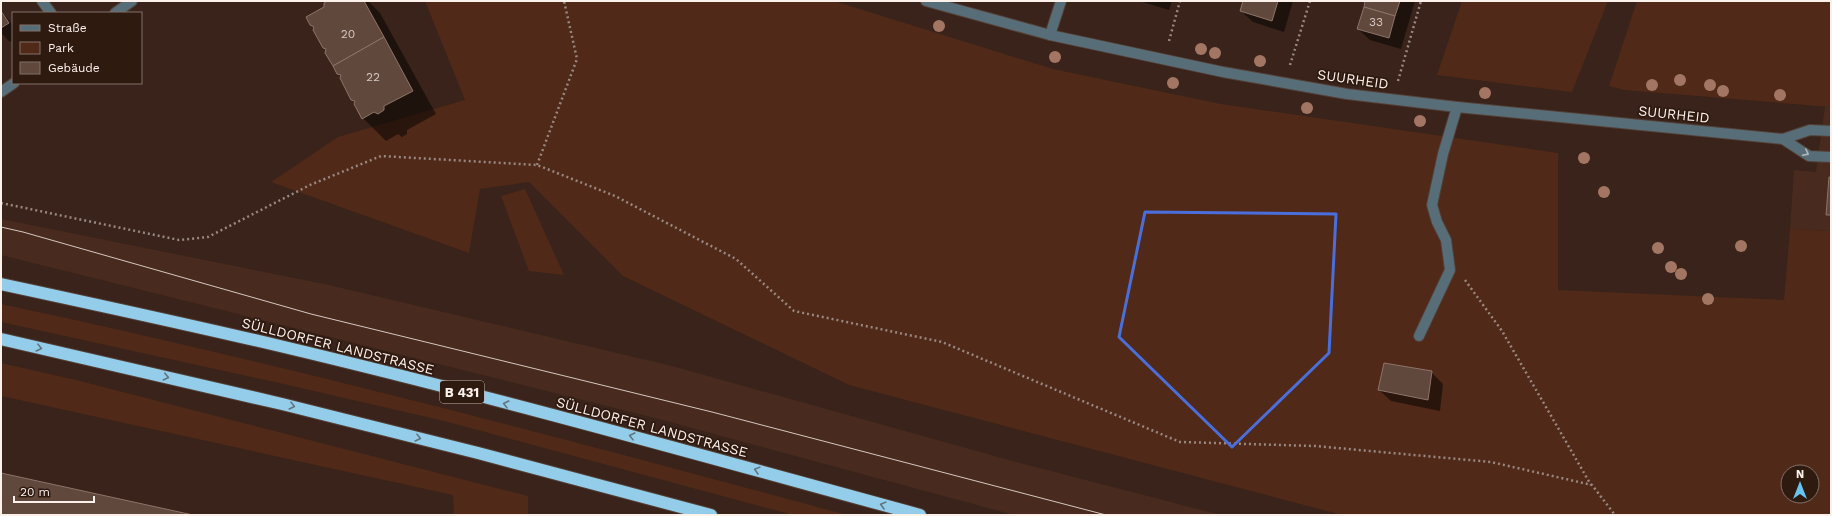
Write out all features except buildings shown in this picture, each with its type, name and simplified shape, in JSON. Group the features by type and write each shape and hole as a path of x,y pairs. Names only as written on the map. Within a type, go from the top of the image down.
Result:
{"highway":[{"name":"SÜLLDORFER LANDSTRASSE","path":"1,284 280,346 658,443 920,515"},
{"path":"1,339 290,406 478,453 711,515"}],"street":[{"path":"42,1 49,12"},
{"path":"116,12 132,1"},
{"name":"SUURHEID","path":"926,1 1050,35 1164,59 1347,94 1457,107 1783,139 1810,130 1831,132"},
{"path":"1050,35 1061,1"},
{"path":"1,92 13,84"},
{"path":"1419,336 1450,270 1446,240 1437,222 1432,205 1443,154 1457,107"},
{"name":"SUURHEID","path":"1783,139 1809,156 1831,157"}],"path":[{"path":"537,165 577,59 564,1"},
{"path":"1164,59 1180,1"},
{"path":"1284,82 1310,1"},
{"path":"1393,99 1421,1"},
{"path":"1,203 179,240 208,237 310,185 381,156 537,165 615,196 736,259 794,311 942,342 1180,442 1315,446 1491,462 1592,485"},
{"path":"1449,256 1502,331 1592,485 1615,515"}],"highlighted area":[{"path":"1145,212 1336,214 1329,353 1232,447 1119,337"}],"shaded area":[{"path":"1825,106 1831,107 1831,231 1790,229 1794,170 1816,172"},
{"path":"1,219 329,285 672,366 1016,462 1221,515 1014,515 655,418 1,255"}],"green space":[{"path":"425,1 834,1 1053,69 1221,104 1558,153 1558,290 1784,300 1790,229 1831,231 1831,515 1342,515 849,385 623,276 529,182 480,189 469,253 271,182 338,137 465,100"},
{"path":"1462,1 1608,1 1572,92 1437,75"},
{"path":"1637,1 1831,1 1831,107 1624,90 1609,86"},
{"path":"525,189 564,275 529,271 501,196"},
{"path":"1,304 107,327 319,377 636,458 847,515 793,515 444,421 1,322"},
{"path":"1,363 76,380 528,496 528,515 454,515 453,495 1,396"}],"tram line":[{"path":"1,227 311,314 712,412 1106,515"}]}
